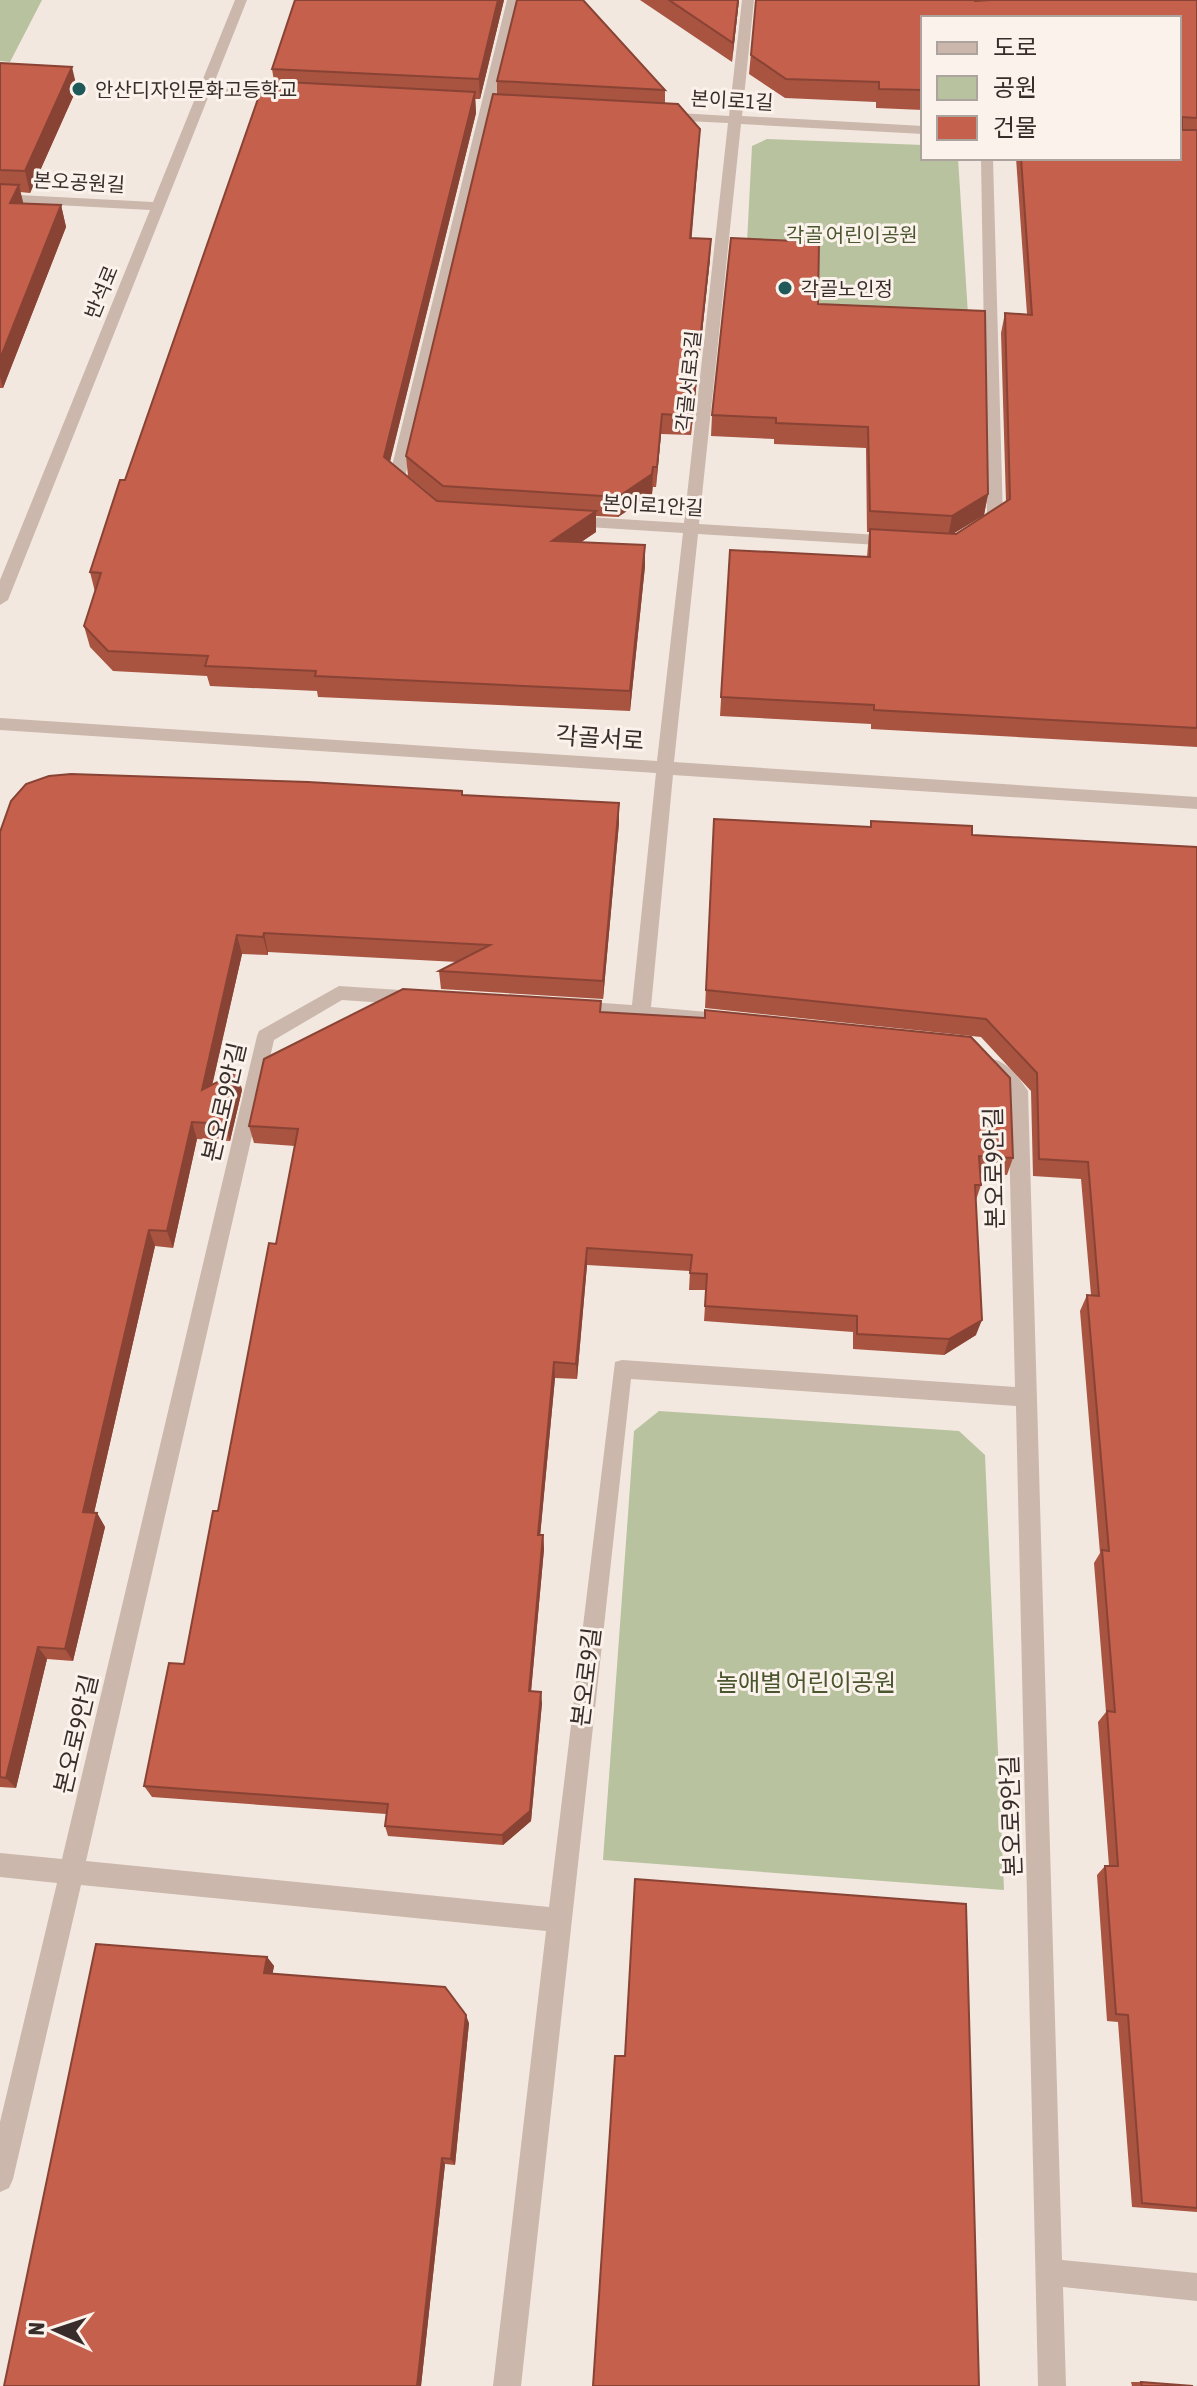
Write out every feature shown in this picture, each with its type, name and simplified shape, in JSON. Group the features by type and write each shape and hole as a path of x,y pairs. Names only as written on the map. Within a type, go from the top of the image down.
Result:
{"street":[{"name":"반석로","path":"0,600 241,0"},
{"path":"418,496 397,478 513,0"},
{"name":"각골서로3길","path":"641,1012 748,0"},
{"path":"203,91 297,97"},
{"path":"471,106 503,108"},
{"name":"본이로1길","path":"643,115 921,130"},
{"path":"973,532 995,519 987,160"},
{"name":"본오공원길","path":"0,198 156,206"},
{"name":"본이로1안길","path":"550,520 906,542"},
{"name":"각골서로","path":"0,724 1197,803"},
{"name":"본오로9안길","path":"0,2179 266,1036 339,993 434,999"},
{"path":"546,1006 752,1023"},
{"name":"본오로9안길","path":"973,1045 1018,1091 1052,2386"},
{"name":"본오로9길","path":"507,2386 622,1369 1026,1397"},
{"path":"0,1865 558,1920"},
{"path":"1050,2272 1197,2287"}],"green space":[{"path":"0,0 42,0 10,62 0,61"},
{"name":"각골 어린이공원","path":"767,139 921,145 921,160 958,160 969,330 743,321 752,146"},
{"name":"놀애별 어린이공원","path":"659,1411 959,1431 985,1455 1004,1890 603,1860 634,1431"}],"building":[{"path":"295,0 498,0 479,79 272,69"},
{"path":"517,0 583,0 665,90 497,81"},
{"path":"669,0 738,0 733,43"},
{"path":"756,0 1197,0 1197,118 1182,117 1182,130 1197,130 1197,728 874,710 874,705 721,697 730,550 870,557 870,529 956,534 1010,499 1005,313 1032,315 1021,160 1181,160 1181,16 921,16 921,90 879,89 879,82 786,79 751,55"},
{"path":"0,63 72,67 25,171 0,170"},
{"path":"267,81 475,92 384,457 437,501 596,511 552,541 645,545 630,691 315,676 316,671 205,666 208,656 108,651 84,626 101,573 90,572 120,480 125,480 260,93 263,93"},
{"path":"493,94 678,104 700,129 690,238 711,239 692,416 662,414 657,467 653,467 652,474 618,497 443,486 406,456"},
{"path":"0,184 19,185 10,203 61,205 0,359"},
{"path":"731,238 819,242 818,304 985,311 988,494 952,516 870,511 868,427 776,423 776,418 712,415"},
{"path":"71,774 308,782 462,791 462,795 619,803 603,981 439,971 490,945 264,933 263,937 237,935 202,1090 237,1072 225,1124 192,1122 167,1231 149,1230 83,1512 97,1513 65,1649 38,1647 6,1778 0,1777 0,832 11,801 26,784 49,776"},
{"path":"714,819 871,827 871,821 972,826 972,835 1197,847 1197,2208 1142,2203 1128,2015 1116,2014 1105,1866 1118,1866 1107,1711 1115,1712 1102,1550 1109,1551 1087,1295 1099,1296 1088,1162 1039,1159 1037,1073 986,1019 706,990"},
{"path":"403,989 601,1001 600,1012 705,1018 705,1010 971,1037 1010,1078 1013,1158 979,1156 981,1185 975,1185 982,1320 949,1339 857,1334 857,1316 705,1306 707,1274 690,1273 692,1255 587,1248 576,1364 554,1362 538,1535 543,1535 529,1691 541,1692 530,1811 502,1835 385,1826 388,1804 144,1786 169,1663 184,1664 213,1511 218,1511 269,1243 276,1244 298,1129 249,1126 264,1059"},
{"path":"635,1879 966,1904 979,2386 593,2386 615,2056 625,2056"},
{"path":"96,1944 267,1957 264,1973 445,1987 466,2015 451,2159 442,2158 417,2386 4,2386"},
{"path":"1141,2382 1193,2386 1142,2386"}],"place":[{"name":"안산디자인문화고등학교","path":"79,89"},
{"name":"각골노인정","path":"785,288"}]}
